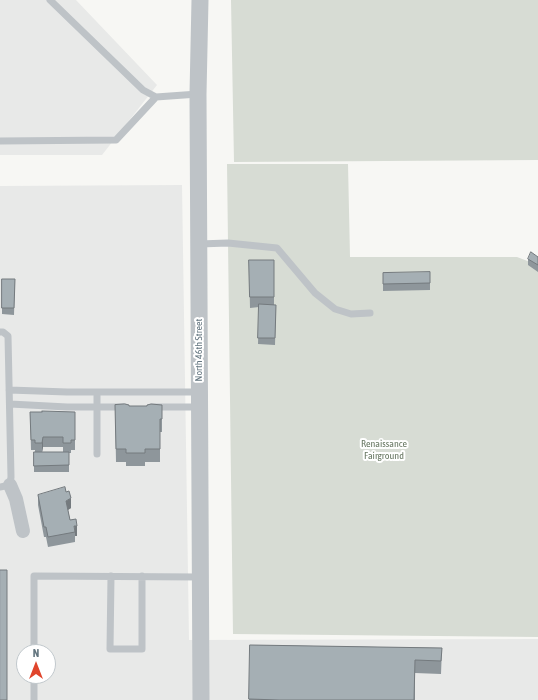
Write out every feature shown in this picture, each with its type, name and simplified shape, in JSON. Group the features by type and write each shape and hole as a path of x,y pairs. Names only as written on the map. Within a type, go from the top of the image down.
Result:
{"street":[{"name":"North 46th Street","path":"200,0 198,94 201,700"},
{"path":"5,486 16,499 23,531"}],"lane":[{"path":"50,0 143,90 156,97 198,94"},
{"path":"0,140 116,140 156,97"},
{"path":"199,244 228,243 277,248 315,293 335,309 351,314 370,312"},
{"path":"0,332 3,332 8,336 10,404 5,486"},
{"path":"9,390 96,392 200,400"},
{"path":"96,392 97,454"},
{"path":"10,404 139,407 200,400"},
{"path":"34,644 34,576 201,577"},
{"path":"110,576 110,649 142,649 142,576"},
{"path":"34,684 34,700"}],"shaded area":[{"path":"0,0 76,0 157,85 102,155 0,155"},
{"path":"182,185 189,640 538,639 538,700 0,700 0,186"}],"green space":[{"path":"231,0 538,0 538,160 234,162"},
{"name":"Renaissance Fairground","path":"227,164 348,164 350,257 517,257 538,265 538,637 233,634"}],"building":[{"path":"531,252 538,257 538,265 528,259"},
{"path":"249,260 274,260 274,297 250,297"},
{"path":"430,272 430,283 383,284 383,273"},
{"path":"2,279 15,279 14,308 2,308"},
{"path":"259,304 276,305 275,338 258,338"},
{"path":"125,404 129,406 147,406 151,404 162,405 162,419 160,419 160,449 145,449 145,453 126,453 126,449 116,449 115,405"},
{"path":"30,412 75,412 75,440 71,440 71,443 63,443 63,437 43,437 42,443 35,443 35,440 31,440"},
{"path":"34,452 69,452 69,465 34,466"},
{"path":"65,487 66,492 69,491 71,498 66,501 70,520 76,519 77,526 74,526 75,532 48,537 46,527 44,527 38,495"},
{"path":"0,570 7,570 7,700 0,700"},
{"path":"250,645 442,648 441,661 415,660 414,700 279,700 249,699"}]}
